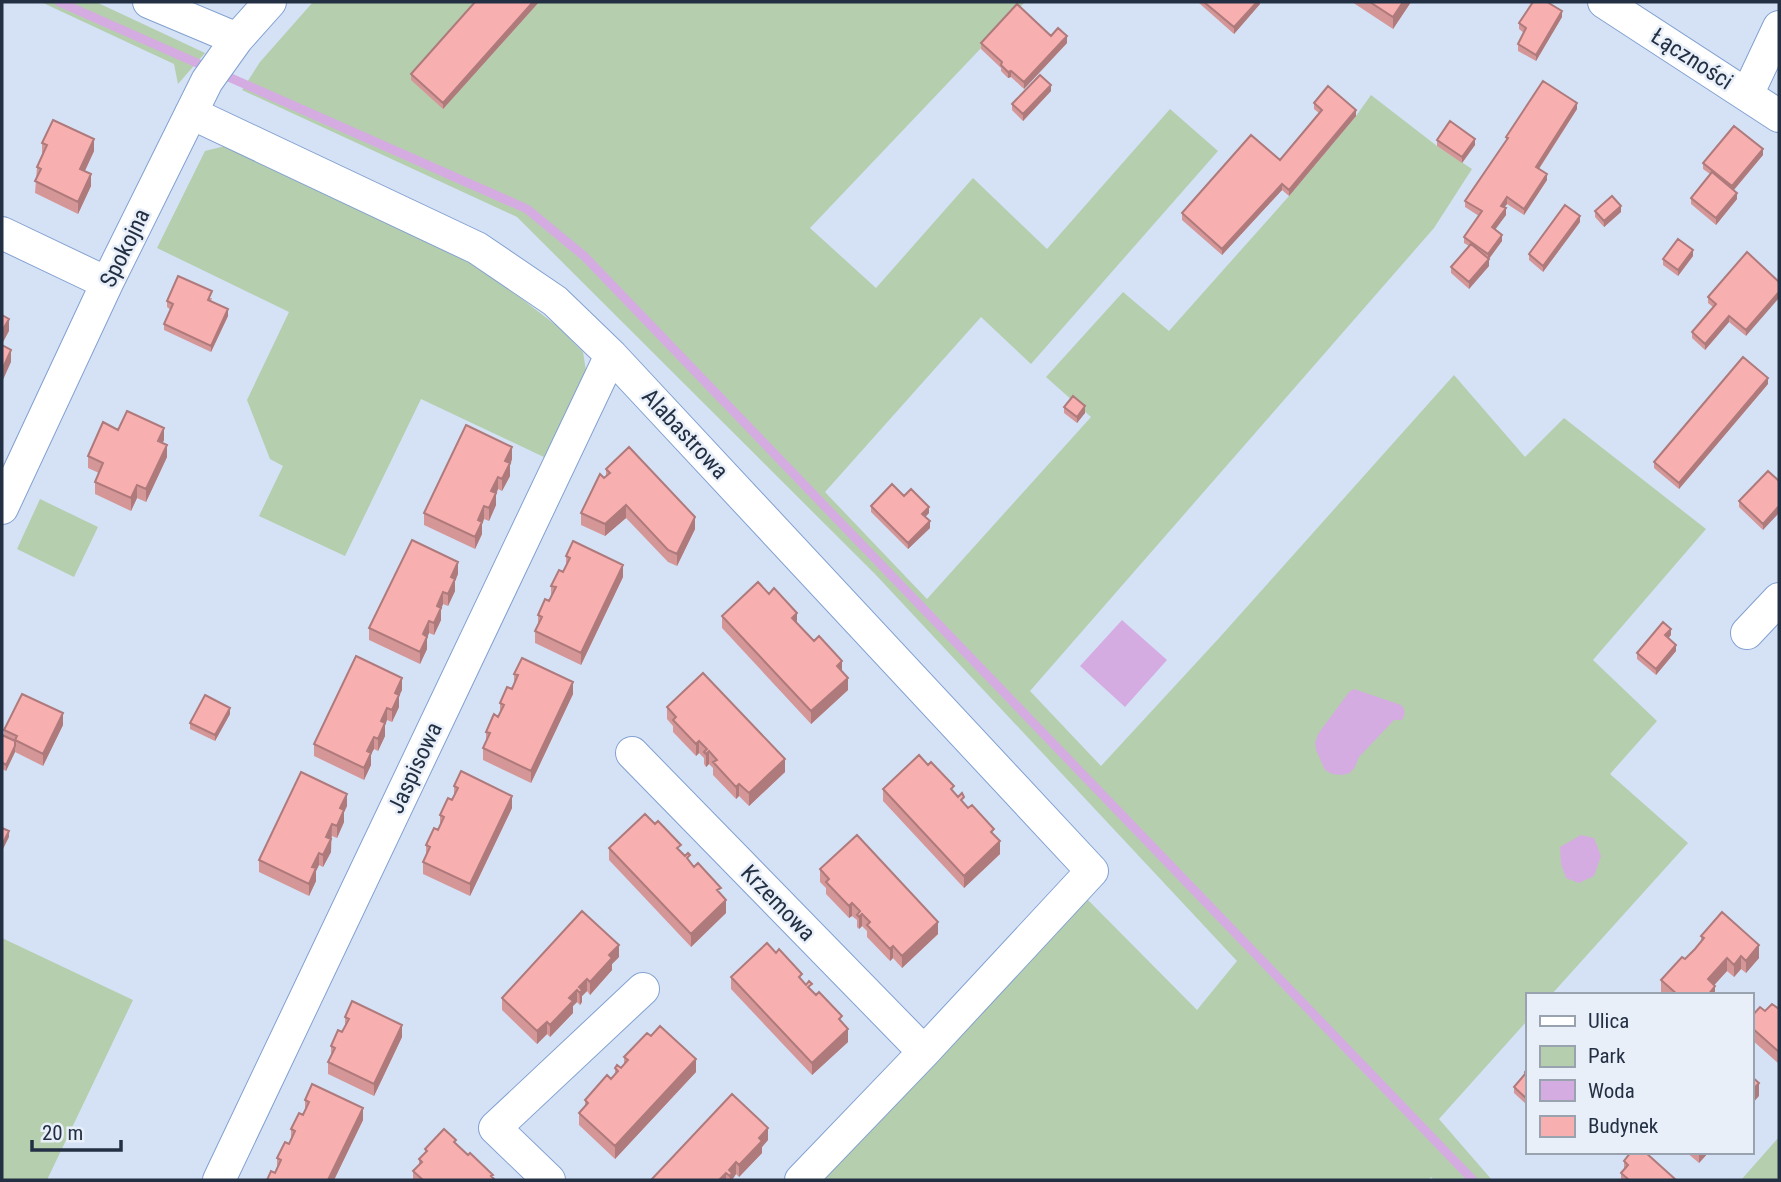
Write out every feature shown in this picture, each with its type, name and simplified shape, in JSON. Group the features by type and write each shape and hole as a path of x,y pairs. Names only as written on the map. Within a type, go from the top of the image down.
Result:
{"street":[{"path":"149,2 222,60"},
{"name":"Spokojna","path":"2,508 107,283 191,113 222,60 270,2"},
{"name":"Łączności","path":"1604,2 1779,117"},
{"path":"1747,95 1779,27"},
{"name":"Alabastrowa","path":"191,113 477,248 555,301 611,355 1092,871 924,1052"},
{"path":"2,233 107,283"},
{"name":"Jaspisowa","path":"219,1180 611,355"},
{"path":"1747,634 1779,599"},
{"name":"Krzemowa","path":"632,753 924,1052"},
{"path":"549,1180 495,1128 643,989"},
{"path":"801,1180 924,1052"}],"green space":[{"path":"41,2 96,2 205,53 178,84 174,64"},
{"path":"313,2 1025,2 810,228 876,288 973,178 1047,249 1170,109 1218,151 1031,364 981,317 825,492 927,599 1091,417 1046,377 1123,292 1169,331 1289,196 1371,95 1437,146 1472,169 1434,228 1030,691 1101,766 1454,375 1525,457 1564,418 1706,529 1593,660 1657,721 1610,774 1688,843 1553,993 1526,993 1526,1022 1439,1119 1492,1180 1434,1180 1431,1177 1428,1180 823,1180 891,1104 1086,898 1197,1010 1237,961 875,574 517,217 242,90 260,62"},
{"path":"233,144 377,213 483,269 557,326 583,352 587,377 548,459 421,399 345,556 259,516 283,466 270,459 247,400 289,312 157,248 205,151"},
{"path":"40,499 98,527 74,577 17,549"},
{"path":"2,938 133,1000 47,1180 2,1180"},
{"path":"1779,1137 1779,1180 1741,1180"}],"water":[{"path":"1122,620 1167,660 1125,707 1080,666"},
{"path":"1354,689 1401,705 1404,714 1402,720 1394,720 1359,757 1350,773 1332,774 1325,770 1315,743 1318,734"},
{"path":"1581,835 1594,838 1601,856 1594,876 1579,883 1566,878 1561,864 1560,847"}],"building":[{"path":"475,2 533,2 443,103 411,74"},
{"path":"1204,2 1257,2 1234,27"},
{"path":"1370,2 1403,2 1393,17"},
{"path":"1533,2 1547,2 1562,11 1536,55 1518,44 1526,28 1519,23"},
{"path":"1017,4 1051,36 1058,28 1067,36 1024,82 1011,71 1008,72 1001,65 1002,62 981,43"},
{"path":"1040,75 1051,85 1023,114 1012,104"},
{"path":"1543,81 1577,103 1536,167 1547,174 1524,209 1507,197 1501,206 1506,208 1492,227 1502,235 1488,254 1464,237 1482,211 1465,201"},
{"path":"1328,86 1356,110 1289,190 1282,184 1222,249 1182,213 1251,135 1280,160 1322,110 1314,103"},
{"path":"53,120 94,139 80,169 91,174 78,202 35,181 41,169 37,167 47,145 42,143"},
{"path":"1450,121 1475,139 1462,157 1437,140"},
{"path":"1734,126 1763,149 1732,186 1703,163"},
{"path":"1712,172 1737,193 1716,218 1691,198"},
{"path":"1612,196 1621,206 1604,221 1595,211"},
{"path":"1565,205 1580,216 1543,266 1529,254"},
{"path":"1678,239 1693,250 1678,270 1663,259"},
{"path":"1471,244 1489,259 1469,282 1451,267"},
{"path":"1747,252 1779,282 1779,292 1746,330 1729,316 1705,344 1692,332 1716,304 1708,297"},
{"path":"178,276 212,291 208,300 228,309 211,346 164,324 173,304 167,301"},
{"path":"2,315 9,319 2,331"},
{"path":"2,345 11,350 2,370"},
{"path":"1743,357 1768,378 1679,483 1654,462"},
{"path":"1073,396 1085,406 1077,417 1064,407"},
{"path":"127,411 164,428 158,441 167,445 146,489 137,485 131,498 95,482 103,463 88,456 103,422 118,430"},
{"path":"466,425 512,447 505,461 510,463 502,479 498,477 491,491 496,493 489,508 484,506 478,520 482,522 475,537 424,513"},
{"path":"629,447 695,517 677,554 668,550 626,505 605,524 581,513 600,474 604,478 610,473 606,469"},
{"path":"1768,471 1779,481 1779,506 1763,524 1739,501"},
{"path":"892,484 904,496 911,489 929,507 922,514 930,521 908,543 871,506"},
{"path":"412,540 458,562 451,577 455,579 448,594 443,592 437,606 441,608 434,623 429,621 423,634 427,637 420,652 369,628"},
{"path":"573,541 623,565 581,653 535,631 542,617 538,615 545,599 549,601 556,587 551,586 559,570 563,572 570,558 566,556"},
{"path":"758,582 769,594 774,588 797,613 792,618 814,641 819,636 842,661 837,666 848,678 811,711 722,616"},
{"path":"1663,622 1671,629 1665,635 1676,645 1656,669 1637,653"},
{"path":"356,656 402,678 395,693 399,695 392,710 387,708 381,721 385,723 378,739 374,737 367,751 371,753 364,768 314,744"},
{"path":"522,658 573,682 531,771 483,748 490,733 486,732 494,714 498,717 504,705 500,703 507,687 512,689 518,675 514,674"},
{"path":"703,673 785,759 749,793 739,784 736,787 713,762 717,760 709,751 706,754 704,752 707,749 699,741 696,744 673,720 676,717 667,707"},
{"path":"22,694 63,713 43,754 15,740 17,736 4,730"},
{"path":"205,695 230,708 215,735 190,723"},
{"path":"2,735 15,741 6,765 2,762"},
{"path":"919,755 928,765 931,762 954,786 951,789 958,797 962,793 964,797 961,800 968,808 972,805 994,829 991,832 1000,841 964,876 883,789"},
{"path":"461,771 512,796 470,884 423,862 430,847 426,845 434,828 438,830 444,817 440,815 448,798 452,800 458,788 454,786"},
{"path":"301,772 347,794 340,808 344,810 337,826 332,824 326,837 331,839 323,855 319,853 312,867 316,868 309,884 259,860"},
{"path":"645,814 655,824 658,821 681,845 677,848 685,856 688,853 690,855 687,858 694,867 698,863 721,888 717,890 726,900 691,934 609,848"},
{"path":"2,828 9,831 2,845"},
{"path":"857,835 938,922 902,956 893,946 890,949 867,925 870,922 862,914 859,917 857,915 860,911 852,903 849,906 826,882 829,879 820,869"},
{"path":"582,911 619,945 609,955 612,958 590,982 587,979 579,987 582,990 580,993 577,990 569,998 573,1001 550,1025 547,1022 537,1031 502,998"},
{"path":"1722,912 1759,945 1746,961 1741,956 1734,965 1727,958 1708,979 1715,986 1710,993 1676,993 1661,980 1682,957 1685,959 1695,949 1704,938 1701,936"},
{"path":"767,943 776,953 779,949 802,974 799,977 806,985 809,981 812,984 808,987 816,995 819,992 842,1016 839,1019 848,1029 812,1063 731,977"},
{"path":"352,1001 402,1025 374,1084 328,1062 335,1048 331,1046 338,1030 342,1032 349,1019 345,1017"},
{"path":"1772,1004 1779,1009 1779,1052 1753,1029 1753,1015 1760,1007 1765,1011"},
{"path":"660,1026 696,1059 615,1146 579,1113 588,1103 585,1100 607,1075 611,1079 618,1071 615,1068 617,1065 621,1068 628,1060 624,1057 647,1033 651,1036"},
{"path":"1526,1073 1526,1098 1514,1087"},
{"path":"1753,1078 1759,1083 1753,1090"},
{"path":"312,1084 363,1108 328,1180 267,1180 271,1171 275,1173 281,1160 277,1158 285,1142 289,1144 295,1131 291,1129 299,1113 303,1115 309,1102 305,1100"},
{"path":"732,1094 768,1128 759,1138 762,1141 739,1165 736,1162 729,1170 732,1173 730,1176 726,1173 719,1180 651,1180"},
{"path":"444,1129 456,1140 454,1142 493,1175 491,1176 495,1180 423,1180 413,1171 422,1162 419,1159 427,1151 425,1149"},
{"path":"1629,1154 1647,1154 1675,1179 1627,1180 1621,1173 1628,1165 1624,1161"}],"waterway":[{"path":"59,2 527,209 584,256 1473,1180"}]}
